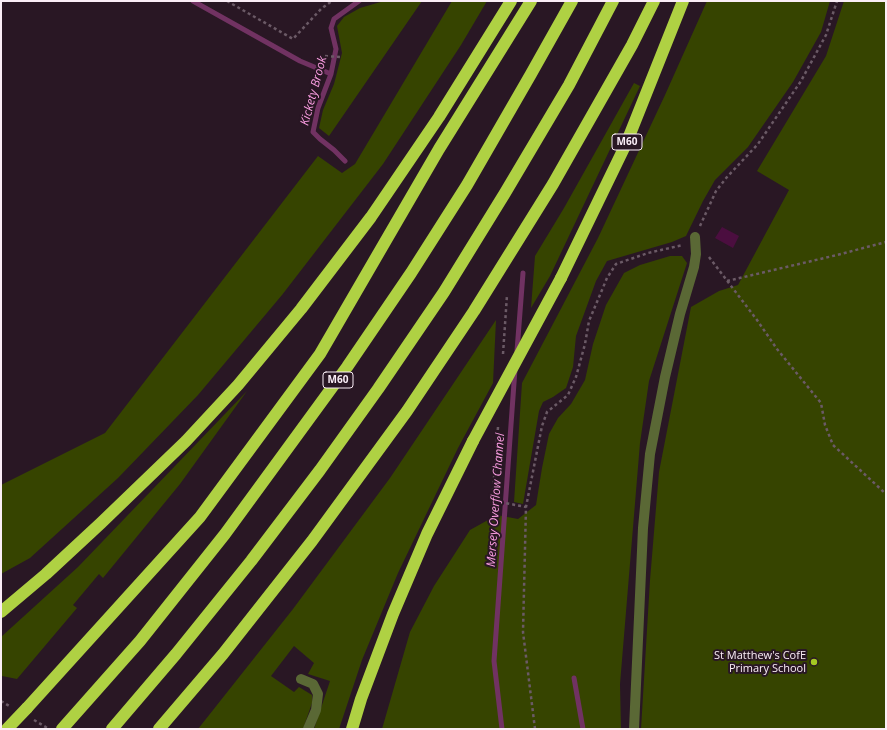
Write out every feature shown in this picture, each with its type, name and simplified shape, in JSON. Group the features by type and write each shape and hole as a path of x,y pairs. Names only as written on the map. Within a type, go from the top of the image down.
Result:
{"highway":[{"path":"1,612 46,574 101,523 186,441 238,385 301,309 371,217 439,117 511,1"},
{"name":"M60","path":"6,729 27,708 200,518 320,354 439,149 531,1"},
{"name":"M60","path":"62,729 140,641 221,540 347,366 411,273 466,185 572,1"},
{"path":"112,729 176,654 251,561 320,470 378,389 444,292 505,193 569,85 613,1"},
{"path":"159,729 223,654 307,547 407,411 474,311 548,190 628,52 654,1"},
{"name":"M60","path":"352,729 361,700 393,614 427,534 473,441 561,278 626,144 683,1"},
{"name":"M60","path":"360,729 393,614"},
{"path":"1,726 6,729"}],"lane":[{"path":"634,729 643,528 650,454 665,377 680,314 694,267 696,254 695,238"},
{"path":"301,679 313,684 318,694 316,710 308,729"}],"path":[{"path":"226,1 293,39 332,1"},
{"path":"535,729 523,632 526,507 542,426 547,412 568,395 576,377 585,344 589,320 607,278 616,264 685,244 695,238 716,191 758,144 804,75 826,35 837,1"},
{"path":"325,56 340,57"},
{"path":"727,281 886,242"},
{"path":"708,256 757,320 777,349 821,403 825,425 833,446 886,494"},
{"path":"493,491 495,497 500,502 526,507"}],"green space":[{"path":"384,1 422,1 329,136 319,128 323,110 334,84 342,53 337,26 344,17 360,8"},
{"path":"452,1 487,1 461,45 383,164 282,295 198,395 118,478 30,558 1,574 1,485 105,433 318,156 342,173 355,164"},
{"path":"707,1 830,1 821,32 793,82 748,147 715,180 686,236 672,242 607,261 596,281 576,336 573,367 566,388 543,402 539,411 523,504 514,502 522,383 598,238"},
{"path":"844,1 886,1 886,729 641,729 650,580 659,472 691,307 719,291 738,285 789,190 757,171 826,56"},
{"path":"634,83 640,86 550,276 531,308 535,256 564,208"},
{"path":"670,256 682,256 687,263 649,381 640,443 620,684 621,729 382,729 410,632 434,586 470,530 497,515 518,519 536,505 549,434 558,418 571,404 585,380 593,344 606,305 624,273 640,265"},
{"path":"496,320 493,383 458,448 398,573 362,660 339,729 314,729 330,681 308,674 314,663 294,646 271,676 294,692 299,687 312,695 312,703 303,729 198,729 293,609 390,478"},
{"path":"247,391 180,484 103,578 99,574 73,605 77,608 17,679 2,676 1,680 1,637 78,567"}],"building":[{"path":"722,227 739,236 733,248 715,238"}],"waterway":[{"path":"193,1 300,61 331,74"},
{"name":"Kickety Brook","path":"345,161 313,132 318,108 331,74 336,49 331,28 334,19 359,1"},
{"name":"Mersey Overflow Channel","path":"517,351 523,273"},
{"name":"Mersey Overflow Channel","path":"502,729 494,661 515,369"},
{"name":"Kickety Brook","path":"574,678 583,729"}],"place":[{"name":"St Matthew's CofE Primary School","path":"814,662"}]}
